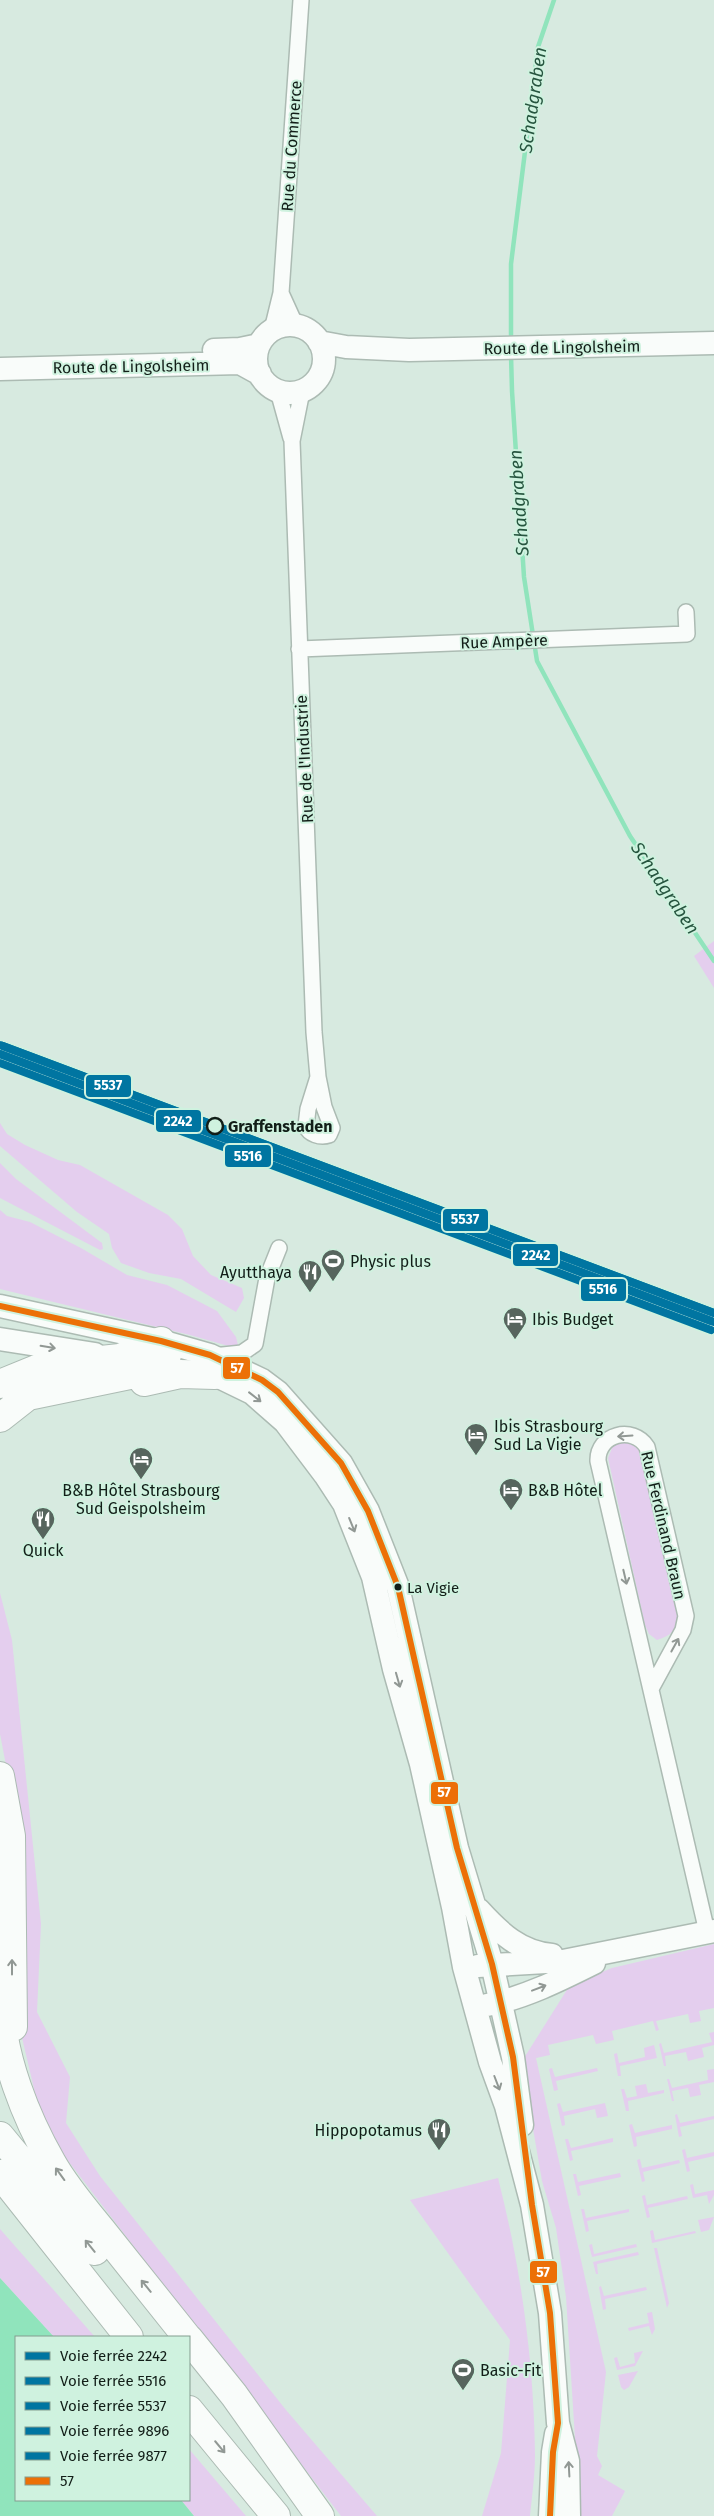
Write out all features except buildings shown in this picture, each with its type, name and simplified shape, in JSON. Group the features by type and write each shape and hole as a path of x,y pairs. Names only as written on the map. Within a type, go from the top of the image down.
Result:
{"highway":[{"path":"0,1384 44,1366 160,1354 154,1370 28,1396 0,1418"},
{"path":"0,1435 36,1406 213,1366"},
{"path":"0,1776 11,1836 12,2068"},
{"path":"0,2005 6,2047 12,2068 27,2111 52,2164 89,2214 186,2336"},
{"path":"0,2136 165,2336"},
{"path":"4,2183 128,2336"},
{"path":"190,2340 234,2395 318,2514"},
{"path":"190,2367 249,2439 318,2514"},
{"path":"190,2411 276,2516"}],"main road":[{"path":"288,325 296,326 305,329 319,342 323,351 322,369 314,382 302,391 294,393 278,391 264,381 260,374 256,354 266,337 288,325"},
{"name":"Route de Lingolsheim","path":"0,353 240,350 266,337"},
{"path":"319,342 346,347 409,350"},
{"name":"Route de Lingolsheim","path":"409,350 714,343"},
{"path":"322,369 346,362 409,350"},
{"name":"Route de Lingolsheim","path":"0,368 240,363 260,374"},
{"path":"0,1306 160,1354 262,1380 278,1392 341,1463 368,1511 398,1587 457,1848 492,1964 508,2033 514,2063 532,2205 550,2313 558,2423 568,2461 569,2516"},
{"path":"0,1339 120,1358"},
{"path":"213,1366 252,1393 285,1422 325,1475 344,1504 373,1577 394,1669 421,1764 453,1907 464,1967 482,2036 506,2106 532,2205"},
{"path":"476,1906 502,1935 531,1952 580,1956"},
{"path":"464,1967 563,1961 580,1956 617,1951 711,1932"},
{"path":"476,2008 501,2003 566,1977 617,1951"},
{"path":"550,2516 553,2452 558,2423"}],"street":[{"name":"Rue du Commerce","path":"266,337 281,293 301,0"},
{"name":"Rue du Commerce","path":"281,293 296,326"},
{"name":"Rue de l'Industrie","path":"278,391 292,441"},
{"name":"Rue de l'Industrie","path":"302,391 292,441 299,649 318,1077"},
{"name":"Rue Ampère","path":"299,649 687,634 686,612"},
{"path":"213,1366 242,1353 255,1344 267,1278 279,1248"},
{"name":"Rue Ferdinand Braun","path":"652,1687 683,1630 686,1616 647,1447 639,1437 628,1434 609,1439 602,1444 598,1451 598,1461 652,1687 711,1932"}],"shaded area":[{"path":"714,941 714,988 694,956"},
{"path":"0,1123 7,1134 25,1145 58,1160 80,1165 168,1215 182,1229 193,1256 211,1275 242,1288 244,1298 236,1312 181,1279 149,1273 121,1263 112,1248 109,1234 77,1212 0,1146"},
{"path":"0,1163 16,1179 102,1243 103,1249 100,1250 0,1198"},
{"path":"0,1210 7,1216 30,1222 81,1248 127,1275 167,1285 217,1311 236,1337 239,1349 190,1335 0,1289"},
{"path":"623,1442 635,1445 641,1454 678,1614 677,1624 673,1631 657,1640 649,1634 645,1625 608,1458 613,1446"},
{"path":"0,1593 12,1640 41,1924 37,2012 70,2077 66,2123 100,2176 286,2410 377,2516 341,2516 53,2141 39,2110 20,2029 10,1786 0,1734"},
{"path":"714,1944 714,2008 699,2011 701,2021 690,2023 688,2014 656,2021 659,2030 656,2031 653,2021 612,2031 614,2040 596,2044 593,2035 548,2045 550,2055 536,2058 606,2372 597,2456 602,2466 598,2475 625,2491 612,2516 578,2516 579,2501 566,2297 556,2228 542,2181 525,2082 524,2058 570,1985 612,1968"},
{"path":"714,2032 714,2045 702,2048 704,2057 688,2061 686,2052 665,2056 666,2066 664,2066 659,2044 661,2043 664,2053 712,2042 709,2033"},
{"path":"654,2045 657,2058 620,2066 621,2076 618,2076 614,2054 617,2053 619,2063 645,2057 644,2048"},
{"path":"552,2068 555,2077 597,2068 598,2071 556,2081 558,2090 554,2091 549,2069"},
{"path":"714,2069 714,2082 699,2085 701,2095 690,2097 688,2088 672,2091 674,2101 672,2101 667,2079 669,2079 672,2088 708,2080 707,2070"},
{"path":"646,2084 648,2093 664,2090 664,2093 628,2101 629,2111 626,2111 621,2089 624,2089 627,2098 637,2096 635,2086"},
{"path":"560,2103 563,2112 605,2103 608,2116 597,2118 595,2109 564,2116 565,2125 562,2126 557,2104"},
{"path":"677,2114 680,2123 714,2116 714,2119 680,2127 682,2136 679,2137 675,2115"},
{"path":"632,2124 635,2133 672,2125 672,2129 636,2137 637,2146 634,2147 629,2125"},
{"path":"613,2138 613,2142 571,2151 573,2160 570,2161 565,2139 568,2139 571,2148"},
{"path":"685,2149 687,2158 714,2152 714,2156 688,2162 690,2171 687,2172 682,2150"},
{"path":"640,2159 642,2168 679,2160 680,2163 643,2172 645,2181 642,2182 637,2160"},
{"path":"620,2173 621,2177 579,2186 581,2195 578,2196 573,2174 576,2174 578,2182"},
{"path":"498,2178 520,2281 529,2350 535,2455 530,2516 482,2516 501,2453 510,2340 410,2200"},
{"path":"693,2184 695,2194 714,2190 714,2195 709,2204 707,2195 693,2198 690,2185"},
{"path":"645,2195 647,2205 687,2196 688,2199 648,2208 650,2217 647,2218 642,2196"},
{"path":"581,2209 584,2209 586,2218 629,2209 629,2212 587,2221 589,2231 586,2232"},
{"path":"714,2217 709,2230 701,2232 698,2220"},
{"path":"0,2229 94,2336 53,2336 0,2278"},
{"path":"653,2230 655,2240 695,2231 696,2233 652,2243 650,2231"},
{"path":"592,2244 594,2254 636,2244 637,2247 592,2257 589,2245"},
{"path":"654,2248 657,2248 669,2303 667,2308"},
{"path":"638,2252 639,2255 597,2264 598,2274 596,2274 593,2262"},
{"path":"0,2278 53,2336 15,2336 15,2501 182,2501 194,2516 0,2516"},
{"path":"601,2286 604,2296 646,2287 647,2290 605,2299 606,2309 603,2310 599,2287"},
{"path":"652,2312 655,2329 652,2335 649,2326 629,2331 628,2328 649,2323 647,2313"},
{"path":"643,2351 635,2366 617,2370 614,2358 617,2357 620,2367 635,2363 634,2353"},
{"path":"638,2371 629,2387 624,2390 621,2387 618,2375"},
{"path":"190,2450 246,2516 194,2516 182,2501 190,2501"}],"waterway":[{"name":"Schadgraben","path":"511,342 511,264 538,47 554,0"},
{"name":"Schadgraben","path":"511,355 524,577 537,661 630,836 714,961"}],"rail line":[{"name":"5537","path":"0,1045 714,1313"},
{"name":"9896","path":"3,1046 714,1313"},
{"name":"2242","path":"0,1054 714,1322"},
{"name":"9877","path":"0,1054 711,1321"},
{"name":"5516","path":"0,1063 711,1330"}],"transit line":[{"name":"57","path":"0,1306 161,1341 210,1355 262,1380 278,1392 341,1463 368,1511 398,1587 457,1848 492,1964 513,2057 532,2205 550,2313 558,2423 553,2452 550,2516"}],"place":[{"name":"Graffenstaden","path":"215,1126"},
{"name":"Physic plus","path":"333,1282"},
{"name":"Ayutthaya","path":"310,1293"},
{"name":"Ibis Budget","path":"515,1340"},
{"name":"Ibis Strasbourg Sud La Vigie","path":"476,1456"},
{"name":"B&B Hôtel Strasbourg Sud Geispolsheim","path":"141,1480"},
{"name":"B&B Hôtel","path":"511,1511"},
{"name":"Quick","path":"43,1540"},
{"name":"La Vigie","path":"398,1587"},
{"name":"Hippopotamus","path":"439,2151"},
{"name":"Basic-Fit","path":"463,2391"}]}
